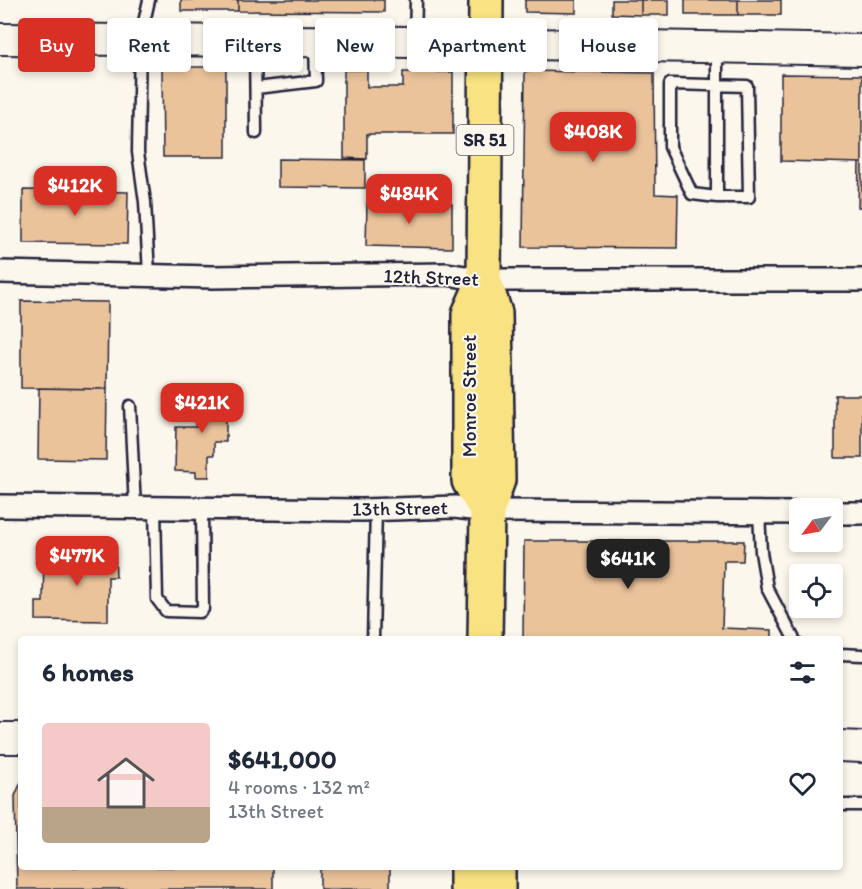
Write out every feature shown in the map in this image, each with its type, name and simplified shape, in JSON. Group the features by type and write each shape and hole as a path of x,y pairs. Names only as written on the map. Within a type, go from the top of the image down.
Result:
{"main road":[{"name":"Monroe Street","path":"486,0 486,18"},
{"name":"Monroe Street","path":"485,636 487,511 498,480 495,313 484,280 486,72"},
{"path":"467,870 467,889"},
{"path":"498,870 498,889"}],"street":[{"path":"0,39 107,40"},
{"path":"303,42 315,42"},
{"path":"547,45 862,50"},
{"name":"12th Street","path":"0,272 212,277 447,274 484,280 862,280"},
{"name":"13th Street","path":"0,506 376,509 455,507 487,511 789,513"},
{"path":"843,513 862,513"},
{"path":"0,738 18,738"},
{"path":"843,746 862,747"}],"lane":[{"path":"145,18 149,0"},
{"path":"416,0 416,18"},
{"path":"717,47 717,197"},
{"path":"139,72 138,152 145,202 149,274"},
{"path":"256,72 256,134"},
{"path":"256,88 316,81 316,72"},
{"path":"670,84 747,86 749,197 717,197 692,194 670,147 670,84"},
{"path":"130,406 157,599 166,611 200,612 203,609 202,508"},
{"path":"374,636 376,509"},
{"path":"759,513 761,552 767,588 792,636"},
{"path":"843,654 862,655"},
{"path":"843,805 862,805"}],"building":[{"path":"181,0 238,0 238,11 181,11"},
{"path":"238,0 384,0 384,12 238,11"},
{"path":"525,0 576,0 576,13 525,12"},
{"path":"612,0 641,0 641,15 612,14"},
{"path":"641,0 669,0 669,15 641,15"},
{"path":"685,0 738,0 738,15 685,15"},
{"path":"738,0 781,0 781,15 738,15"},
{"path":"191,67 203,67 203,72 226,72 226,157 163,157 162,72 191,72"},
{"path":"344,72 367,72 367,87 403,87 403,72 453,72 453,134 367,134 367,159 344,158"},
{"path":"525,72 654,73 655,194 678,195 677,248 523,247"},
{"path":"781,74 862,75 862,163 781,161"},
{"path":"278,159 365,160 365,188 278,187"},
{"path":"859,163 862,163 862,207 858,207"},
{"path":"23,190 128,192 127,244 23,243"},
{"path":"367,203 452,204 452,248 366,246"},
{"path":"21,301 108,302 107,389 21,388"},
{"path":"39,388 107,389 106,460 38,459"},
{"path":"196,391 226,391 226,442 214,442 214,455 209,455 209,477 196,477 196,472 175,471 176,427 196,427"},
{"path":"835,395 862,395 862,458 835,458"},
{"path":"524,541 744,541 743,561 724,561 722,628 772,630 772,636 523,636"},
{"path":"77,550 115,550 116,577 108,577 108,621 36,620 36,602 43,602 44,558 77,559"},
{"path":"18,789 18,870 273,870 273,889 17,889 15,796"},
{"path":"320,870 390,870 390,889 320,889"}]}
